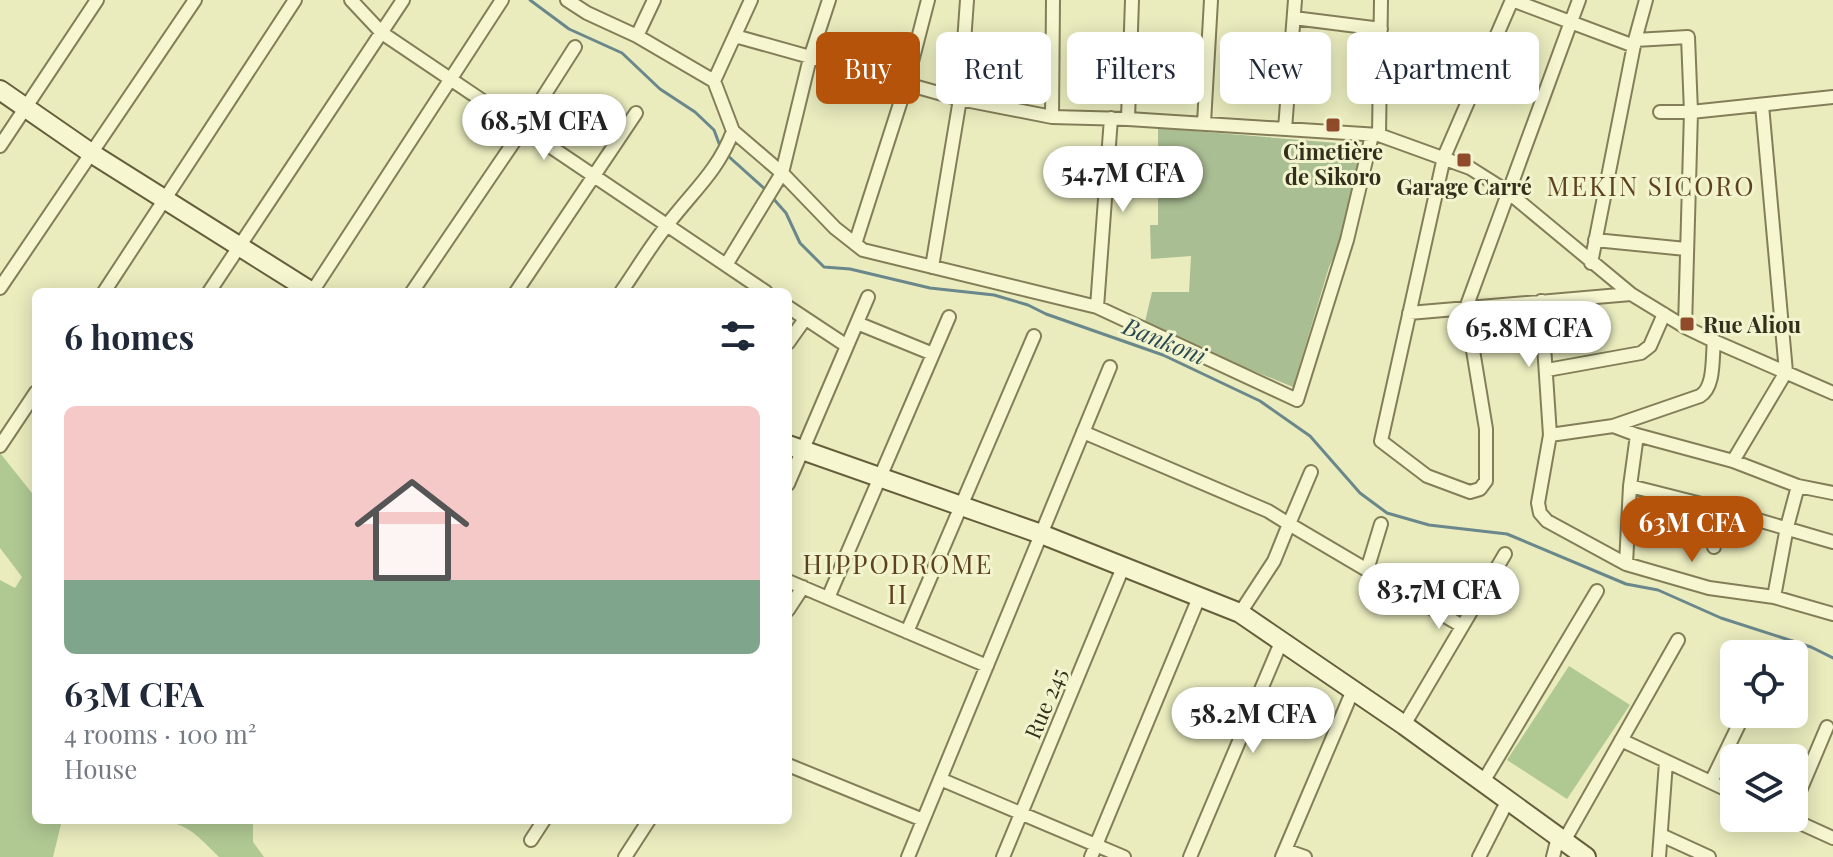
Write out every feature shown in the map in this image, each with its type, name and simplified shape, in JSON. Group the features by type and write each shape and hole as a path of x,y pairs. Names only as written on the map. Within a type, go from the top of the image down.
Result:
{"street":[{"path":"0,146 97,0"},
{"path":"0,288 195,0"},
{"path":"107,288 295,0"},
{"path":"351,0 382,33 760,288"},
{"path":"212,288 403,0"},
{"path":"315,288 502,0"},
{"path":"567,0 714,81 733,131 782,173 835,228 863,250 1097,307 1297,400 1376,135 1381,0"},
{"path":"637,36 654,0"},
{"path":"714,81 751,0"},
{"path":"726,265 782,173 810,58 829,0"},
{"path":"920,32 928,0"},
{"path":"965,32 967,0"},
{"path":"1052,117 1053,0"},
{"path":"1128,119 1132,0"},
{"path":"1204,123 1211,0"},
{"path":"1579,0 1570,23 1466,308 1486,429 1486,481 1480,489 1470,492 1427,476 1381,441 1444,157 1512,0 1570,23 1635,43 1688,37 1691,112 1685,327"},
{"path":"1591,263 1646,0"},
{"path":"1285,129 1294,1"},
{"path":"1294,18 1381,29"},
{"path":"735,36 816,60"},
{"path":"415,288 575,47"},
{"path":"0,90 91,153 306,288"},
{"path":"1660,112 1691,112 1833,97"},
{"path":"855,244 900,104"},
{"path":"932,267 959,104"},
{"path":"986,104 1052,117 1204,123 1376,135 1444,157 1470,168 1508,192 1631,294 1685,327 1833,393"},
{"path":"1733,461 1786,372 1762,105"},
{"path":"519,288 636,113"},
{"path":"1097,307 1111,118"},
{"path":"624,288 667,224 713,170 724,154 733,131"},
{"path":"1595,240 1686,249"},
{"path":"1409,313 1631,294"},
{"path":"868,297 796,447 1124,565 1240,613 1404,725 1586,857"},
{"path":"1541,301 1550,435 1538,503 1540,513 1547,521 1626,564 1709,588 1774,597 1833,614"},
{"path":"792,310 847,346"},
{"path":"1547,370 1641,353 1650,346 1664,314"},
{"path":"828,598 949,317"},
{"path":"792,337 805,319"},
{"path":"857,323 933,354"},
{"path":"907,632 1034,336"},
{"path":"1550,435 1613,426 1707,392 1714,341"},
{"path":"908,857 1110,367"},
{"path":"0,446 32,398"},
{"path":"1613,426 1733,461 1798,486 1833,493"},
{"path":"1083,432 1268,511 1462,626"},
{"path":"1626,564 1630,486 1637,435"},
{"path":"1240,613 1274,561 1311,472"},
{"path":"1630,486 1833,542"},
{"path":"1774,597 1798,486"},
{"path":"1714,547 1717,508"},
{"path":"1367,570 1381,524"},
{"path":"1404,725 1505,554"},
{"name":"Rue 245","path":"1003,857 1124,565"},
{"path":"792,583 987,666"},
{"path":"792,604 803,587"},
{"path":"1483,782 1597,591"},
{"path":"1093,851 1200,595"},
{"path":"1190,857 1282,640"},
{"path":"1553,857 1678,640"},
{"path":"1305,857 1284,854 1353,690"},
{"path":"1808,772 1827,727"},
{"path":"1711,782 1737,728"},
{"path":"1621,740 1720,786"},
{"path":"1659,857 1666,762"},
{"path":"792,767 923,820"},
{"path":"940,779 1021,813 1093,851 1124,857"},
{"path":"1479,857 1508,800"},
{"path":"531,840 541,824"},
{"path":"625,857 646,824"},
{"path":"1808,827 1833,838"},
{"path":"1661,835 1709,857"}],"green space":[{"path":"1158,128 1361,145 1343,238 1329,267 1293,387 1144,326 1152,292 1189,292 1191,256 1151,259 1150,225 1158,225"},
{"path":"0,453 32,493 32,824 61,824 53,857 0,857 0,580 15,588 22,577 0,548"},
{"path":"1569,666 1630,705 1567,799 1507,760"},
{"path":"175,824 253,824 253,842 264,857 219,857 199,838"}],"waterway":[{"name":"Bankoni","path":"530,0 569,29 622,53 660,89 695,112 714,130 720,146"},
{"name":"Bankoni","path":"727,155 766,190"},
{"name":"Bankoni","path":"771,196 786,213 800,243 824,267 850,269 930,288 994,295 1028,305 1163,355 1260,401 1310,436 1360,493 1387,513 1429,525 1507,534 1626,584 1658,590 1721,618 1811,647 1833,658"}],"place":[{"name":"Cimetière de Sikoro","path":"1333,125"},
{"name":"Garage Carré","path":"1464,160"},
{"name":"Rue Aliou","path":"1687,324"}],"district":[{"name":"MEKIN SICORO","path":"1651,185"},
{"name":"HIPPODROME II","path":"898,578"}]}
